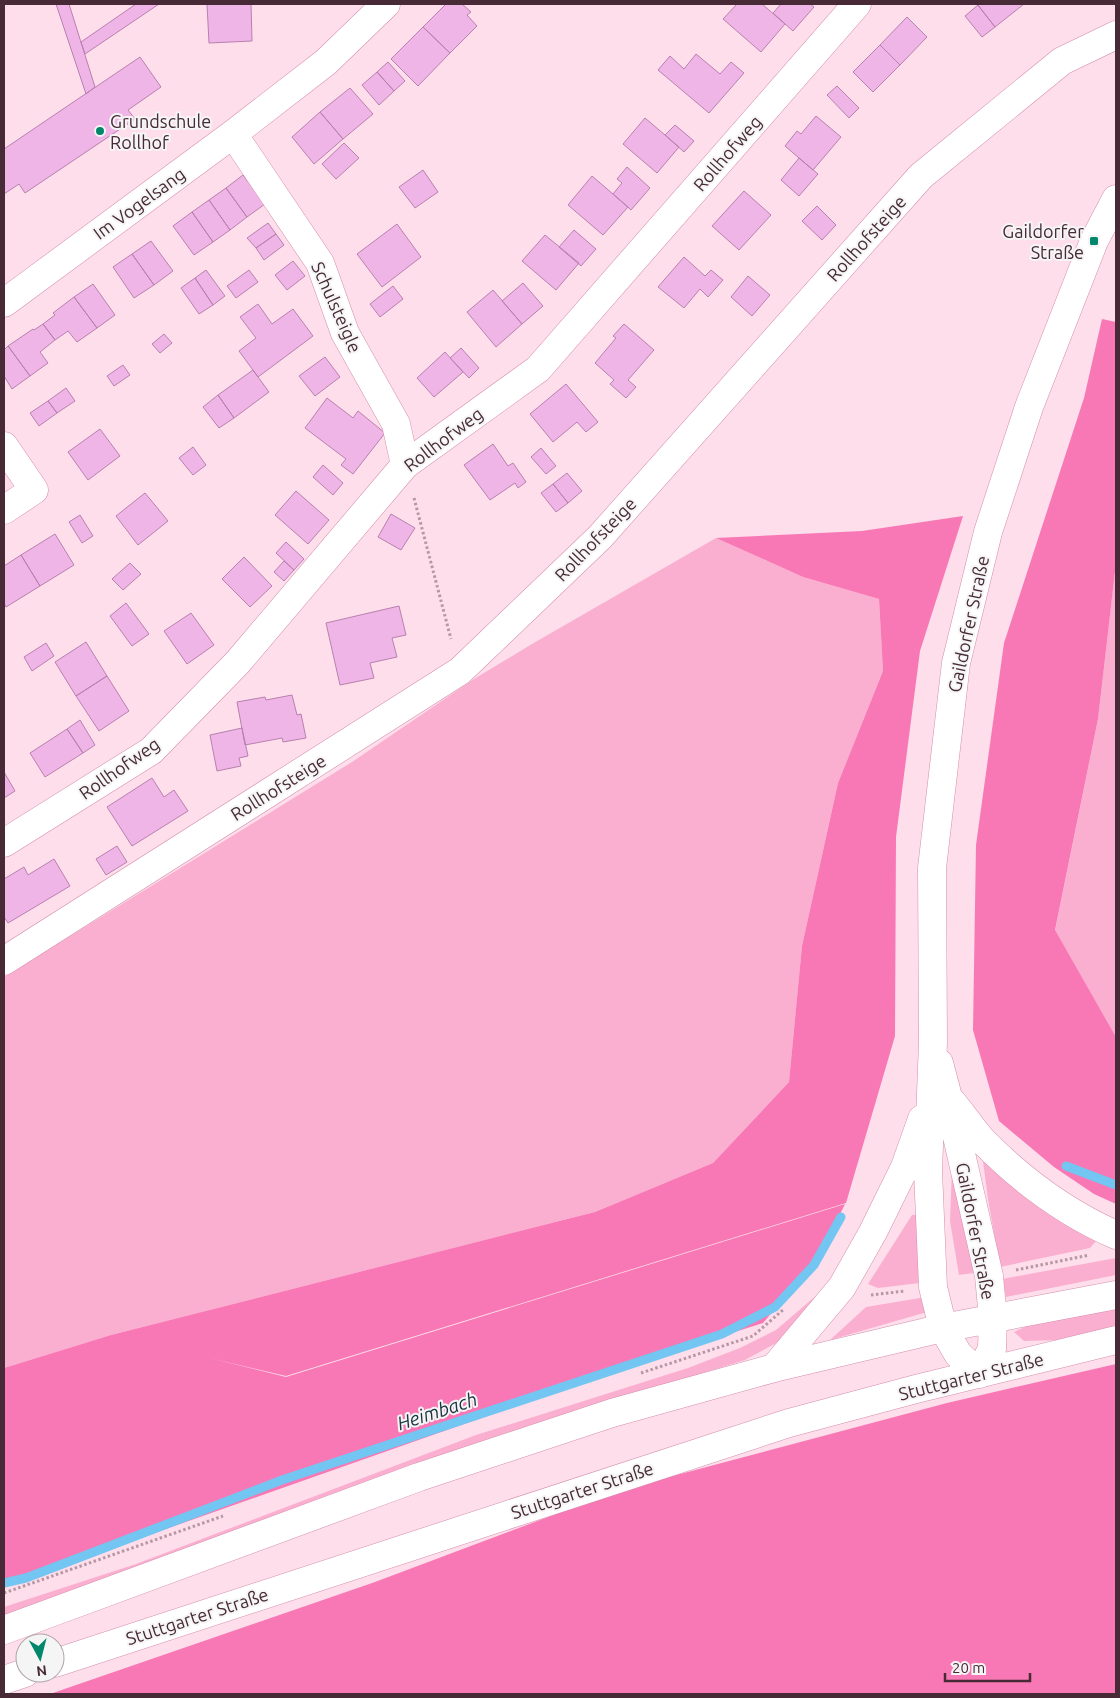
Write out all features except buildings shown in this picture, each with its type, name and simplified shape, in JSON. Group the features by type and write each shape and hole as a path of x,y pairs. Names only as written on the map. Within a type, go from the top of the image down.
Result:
{"main road":[{"name":"Im Vogelsang","path":"4,303 233,134 326,62 386,4"},
{"name":"Rollhofweg","path":"4,843 151,751 238,662 405,465 538,369 857,4"},
{"name":"Rollhofsteige","path":"4,961 460,671 600,537 921,176 1062,61 1116,35"},
{"name":"Schulsteigle","path":"233,134 320,263 345,333 396,424 405,465"},
{"name":"Gaildorfer Straße","path":"939,1098 928,1170 933,1287 943,1328 958,1354 979,1374 992,1349 993,1318 989,1276 939,1098 933,1042 932,868 956,663 988,532 1029,407 1094,242 1116,199"},
{"path":"4,446 34,490 4,510"},
{"path":"774,1368 842,1287 873,1232 939,1098 1018,1173 1060,1205 1116,1235"},
{"path":"4,1630 419,1477 612,1413 774,1368 943,1328 1116,1295"},
{"name":"Stuttgarter Straße","path":"65,1660 789,1423 1116,1340"}],"path":[{"path":"405,465 460,671"}],"shaded area":[{"path":"1102,319 1116,322 1116,563 1098,719 1055,930 1116,1037 1116,1204 1094,1194 1054,1167 999,1121 973,1030 976,845 1004,643 1084,398"},
{"path":"963,516 920,651 896,837 895,1036 846,1203 286,1376 209,1358 286,1377 845,1204 819,1257 763,1323 637,1363 4,1586 4,1368 111,1335 595,1212 713,1163 789,1082 802,946 838,783 883,671 879,599 803,577 716,538 862,531"},
{"path":"716,538 803,577 879,599 883,671 838,783 802,946 789,1082 713,1163 595,1212 111,1335 4,1368 4,977 352,762 474,679"},
{"path":"1116,563 1116,1037 1055,931 1098,719"},
{"path":"981,1146 1021,1191 1056,1219 1096,1241 1090,1248 1000,1267"},
{"path":"952,1169 981,1272 959,1275 950,1221"},
{"path":"912,1215 921,1215 928,1282 878,1288 868,1284"},
{"path":"1116,1258 1116,1275 1006,1297 1002,1279"},
{"path":"818,1294 832,1294 782,1340 745,1360 690,1377 4,1619 4,1607 136,1564 476,1435 688,1368 740,1348 776,1330"},
{"path":"926,1297 927,1312 830,1340 866,1307"},
{"path":"1116,1308 1116,1327 1058,1340 1024,1341 1014,1332 1027,1326"},
{"path":"1116,1364 1116,1694 50,1694 375,1582 620,1490 947,1403"}],"waterway":[{"name":"Heimbach","path":"1066,1166 1116,1185"},
{"name":"Heimbach","path":"4,1583 26,1578 282,1480 722,1334 775,1307 814,1265 841,1217"}],"place":[{"name":"Grundschule Rollhof","path":"100,131"},
{"name":"Gaildorfer Straße","path":"1094,241"}]}
